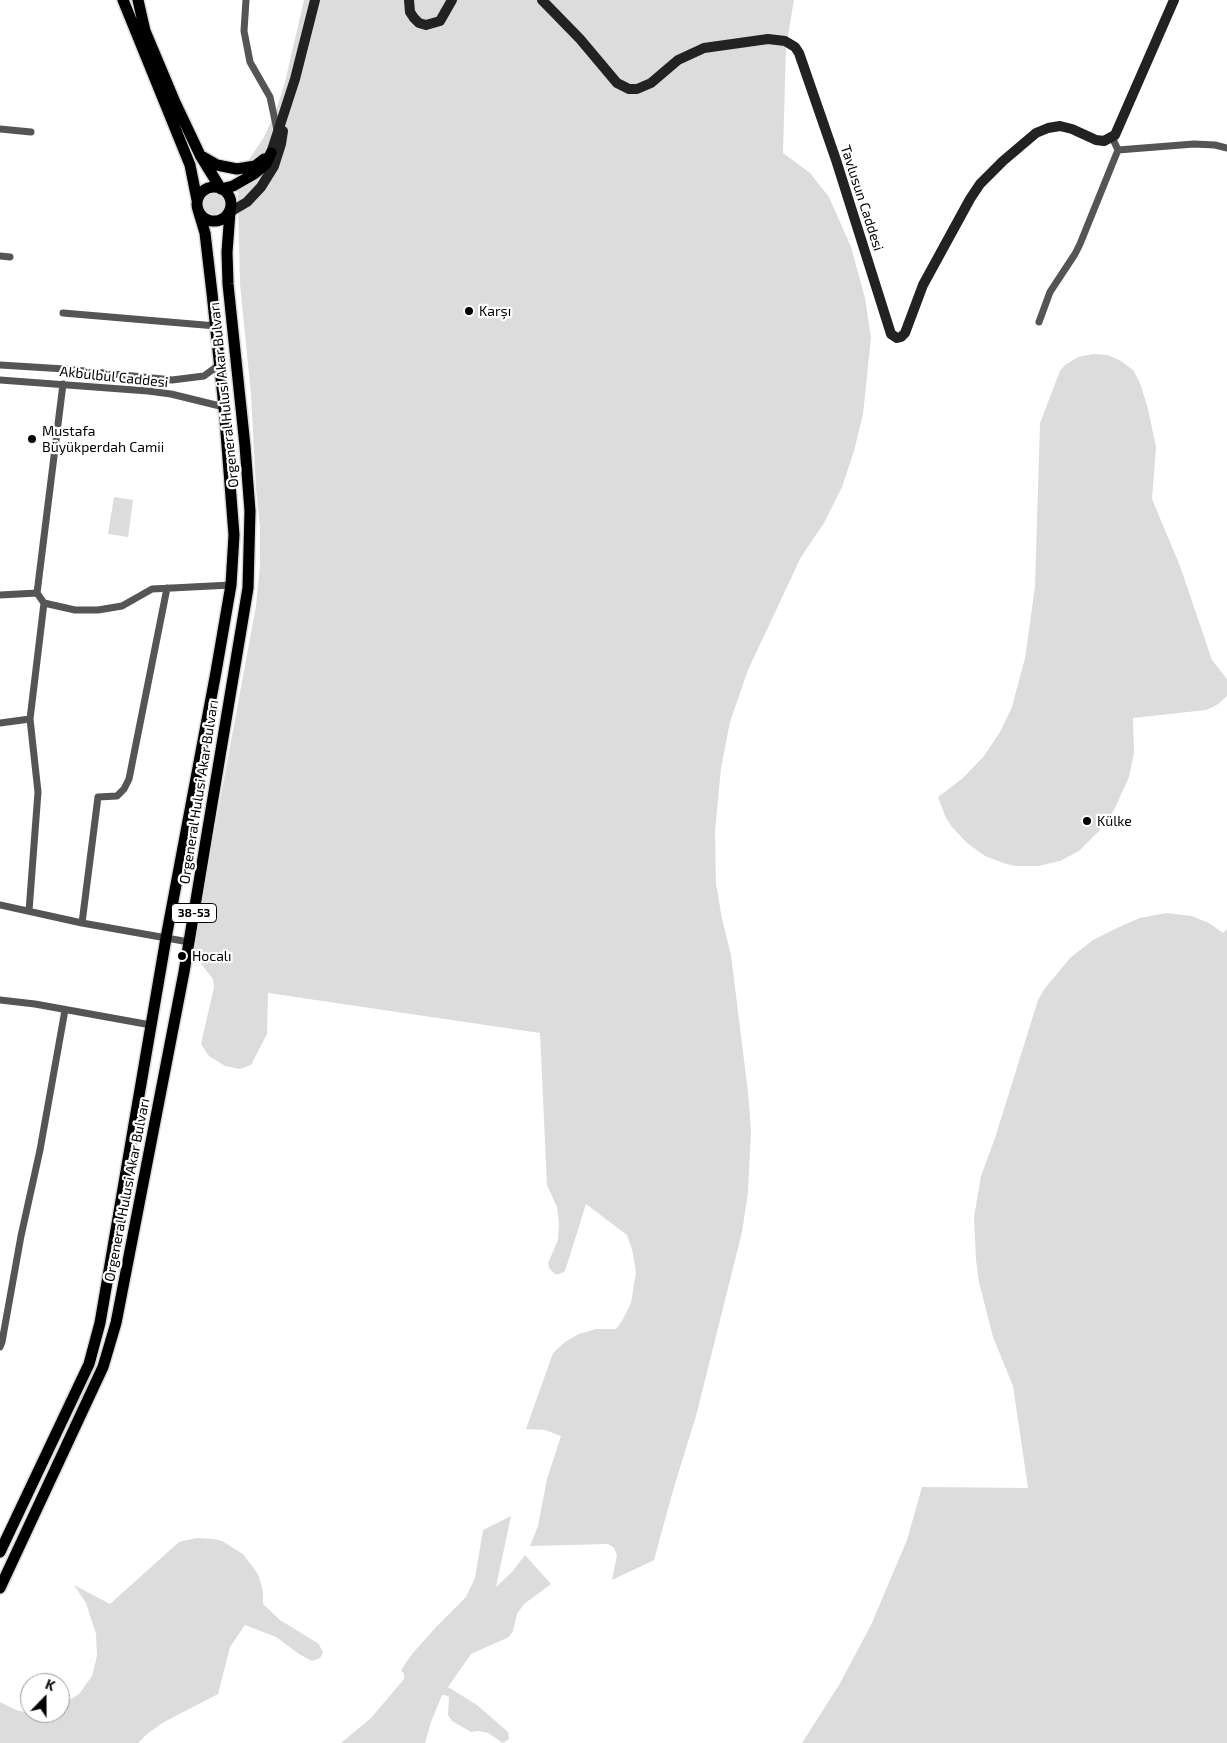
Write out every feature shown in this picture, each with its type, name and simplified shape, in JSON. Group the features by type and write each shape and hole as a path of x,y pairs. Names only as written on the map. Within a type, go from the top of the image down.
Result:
{"main road":[{"path":"123,0 190,165 199,213 202,217 212,221 222,219 230,212 229,197 221,189 200,155 174,100 148,39 139,0"},
{"path":"197,200 204,190 233,186 254,174 266,164 271,152"},
{"path":"200,155 217,165 237,168 256,166 271,152"},
{"name":"Orgeneral Hulusi Akar Bulvarı","path":"0,1588 103,1367 116,1323 189,942 250,572 250,511 246,456 228,284 230,212"},
{"name":"Orgeneral Hulusi Akar Bulvarı","path":"0,1552 89,1364 100,1322 166,938 231,586 234,535 224,407 204,232 199,213"}],"street":[{"path":"246,0 244,31 250,62 270,97 278,133"},
{"path":"271,152 301,59 315,0"},
{"path":"409,0 410,12 414,18 419,23 426,25 440,21 452,0"},
{"name":"Tavlusun Caddesi","path":"542,0 580,39 617,83 629,89 637,89 652,83 678,60 704,48 768,39 785,41 795,47 799,53 833,152 891,334 897,338 905,333 923,285 961,215 980,184 997,167 1036,133 1048,128 1066,127 1096,140 1108,139"},
{"path":"1118,150 1108,139 1118,130 1174,0"},
{"path":"230,212 247,202 262,187 274,166 281,144 284,112"},
{"path":"0,129 31,132"},
{"path":"1118,150 1194,144 1215,145 1227,148"},
{"path":"1039,322 1050,292 1080,244 1118,150"},
{"path":"0,256 10,257"},
{"path":"63,313 216,326"},
{"name":"Akbülbül Caddesi","path":"0,365 65,369 172,380 204,376 220,363"},
{"name":"Akbülbül Caddesi","path":"0,380 164,393 224,407"},
{"path":"29,912 38,792 30,719 44,603 37,593 63,384"},
{"path":"44,603 75,610 110,609 122,606 152,589 231,586"},
{"path":"82,923 98,797 117,796 124,789 129,779 167,588"},
{"path":"0,595 37,593"},
{"path":"0,723 30,719"},
{"path":"0,905 82,923 189,942"},
{"path":"0,1000 151,1025"},
{"path":"1,1344 65,1010"}],"shaded area":[{"path":"304,0 794,0 786,47 783,153 810,173 829,197 851,247 865,298 871,338 863,414 854,451 842,487 824,523 801,557 748,670 730,722 721,768 715,832 716,883 731,955 751,1131 748,1192 742,1232 696,1416 654,1560 612,1580 617,1555 614,1548 608,1544 530,1546 538,1526 547,1479 561,1436 545,1430 526,1429 553,1353 565,1342 579,1334 596,1329 616,1329 631,1303 636,1273 633,1253 627,1235 586,1204 565,1271 555,1274 549,1268 548,1263 558,1240 559,1223 557,1207 547,1185 540,1033 268,993 267,1034 251,1065 240,1069 225,1066 209,1056 201,1044 214,987 213,979 192,952 256,606 260,565 260,527 251,394 240,284 237,163 248,161 264,137 276,111 285,82"},
{"path":"215,190 225,194 229,204 225,214 215,218 205,214 201,204 205,194"},
{"path":"1093,354 1108,355 1121,361 1133,370 1140,383 1156,447 1152,499 1180,566 1212,660 1227,679 1227,696 1217,705 1206,710 1133,718 1134,753 1129,777 1114,810 1099,831 1079,851 1060,861 1038,866 1016,866 985,856 967,843 946,818 938,797 963,778 984,756 1000,732 1012,707 1025,658 1035,587 1040,423 1060,371 1065,365 1078,357"},
{"path":"114,497 133,500 128,537 108,534"},
{"path":"1166,913 1192,916 1209,923 1223,933 1227,929 1227,1743 802,1743 839,1685 871,1625 907,1540 922,1487 1028,1488 1013,1386 993,1337 979,1282 974,1217 981,1176 995,1138 1038,1000 1045,988 1071,957 1093,940 1140,918"},
{"path":"511,1516 496,1587 512,1572 525,1555 551,1584 524,1604 517,1614 513,1631 509,1637 471,1654 448,1687 477,1705 508,1732 509,1739 503,1743 488,1733 471,1732 452,1721 448,1715 449,1697 442,1695 425,1743 341,1743 371,1718 404,1679 404,1674 401,1670 412,1654 466,1597 475,1578 483,1530"},
{"path":"196,1538 214,1539 222,1541 243,1554 258,1574 263,1591 263,1604 280,1620 319,1644 323,1653 320,1658 312,1661 276,1637 245,1625 230,1647 218,1694 164,1722 138,1743 0,1743 0,1702 20,1711 20,1723 70,1723 70,1700 79,1694 92,1676 97,1656 96,1634 86,1603 74,1585 110,1604 179,1542"}],"place":[{"name":"Karşı","path":"469,311"},
{"name":"Mustafa Büyükperdah Camii","path":"32,439"},
{"name":"Külke","path":"1087,821"},
{"name":"Hocalı","path":"182,956"}]}
